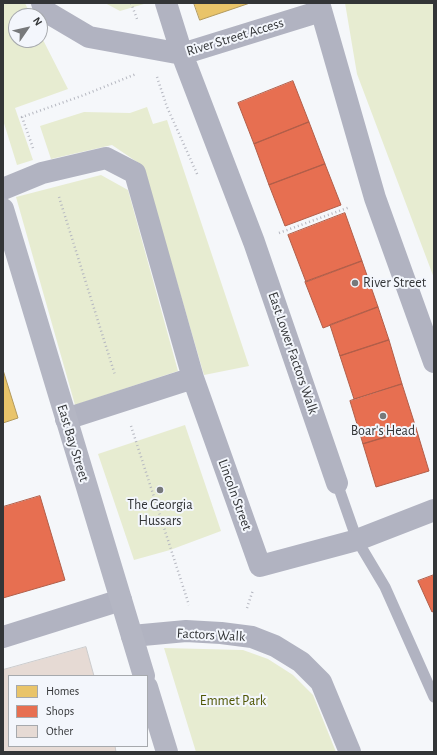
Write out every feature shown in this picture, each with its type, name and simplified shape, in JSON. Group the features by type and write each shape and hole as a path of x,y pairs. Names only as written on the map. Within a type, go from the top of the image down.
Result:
{"main road":[{"name":"East Bay Street","path":"3,209 144,675"},
{"path":"148,690 167,752"}],"street":[{"name":"River Street Access","path":"42,3 45,11 89,37 182,54 320,7"},
{"name":"East Lower Factors Walk","path":"166,3 182,54 254,242 337,483"},
{"path":"320,7 375,198 434,362"},
{"path":"3,189 42,174 106,158 135,173 193,378 66,419"},
{"name":"Lincoln Street","path":"193,378 260,566 357,540 434,510"},
{"path":"3,637 121,600"},
{"name":"Factors Walk","path":"132,636 186,632 221,633 252,637 275,646 301,662 321,682 350,752"}],"lane":[{"name":"East Lower Factors Walk","path":"337,483 357,540 384,587 434,697"}],"path":[{"path":"131,3 136,18"},
{"path":"42,174 22,117 84,95 140,72"},
{"path":"167,107 200,179"},
{"path":"254,242 375,198"}],"green space":[{"path":"3,3 25,3 27,8 8,8 8,48 47,48 68,89 15,108 33,160 17,165 3,120"},
{"path":"105,3 144,3 144,4 120,11"},
{"path":"345,3 434,3 434,278 357,74"},
{"path":"147,107 153,124 167,120 249,366 204,375 143,166 112,145 51,159 40,126 84,112 130,113"},
{"path":"101,175 128,190 178,371 75,405 16,197"},
{"path":"185,425 221,531 170,550 134,560 98,454"},
{"name":"Emmet Park","path":"164,648 243,650 268,659 293,675 313,695 336,752 196,752"}],"building: Homes":[{"path":"194,3 250,3 200,20"},
{"path":"3,370 18,418 3,423"}],"building: Shops":[{"path":"293,81 309,122 254,144 238,103"},
{"path":"309,122 325,164 269,185 254,144"},
{"path":"325,164 341,205 285,226 269,185"},
{"path":"345,213 362,261 306,282 288,235"},
{"path":"362,261 378,307 323,328 305,282"},
{"path":"378,307 389,340 340,356 330,325"},
{"path":"389,340 402,384 354,399 340,356"},
{"name":"Boar's Head","path":"402,384 416,428 363,444 350,401"},
{"path":"416,428 429,471 376,487 363,444"},
{"path":"40,496 65,580 3,598 3,507"},
{"path":"434,575 434,611 432,612 418,581"}],"building: Other":[{"path":"86,647 94,675 8,675 8,747 115,747 116,752 3,752 3,670"}],"place":[{"name":"River Street","path":"355,283"},
{"name":"Boar's Head","path":"383,416"},
{"name":"The Georgia Hussars","path":"160,490"}]}
